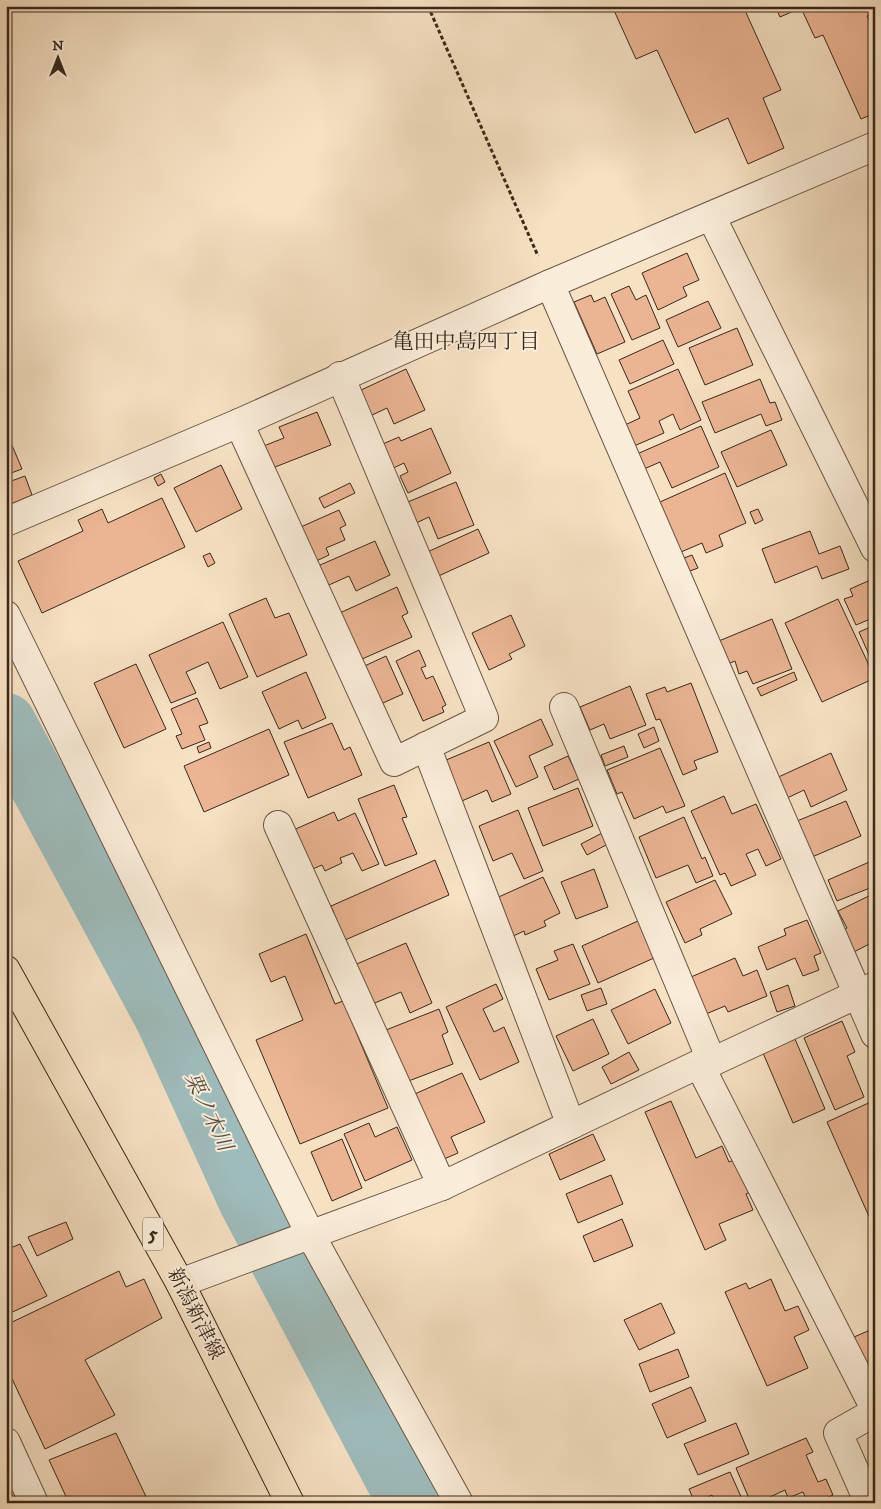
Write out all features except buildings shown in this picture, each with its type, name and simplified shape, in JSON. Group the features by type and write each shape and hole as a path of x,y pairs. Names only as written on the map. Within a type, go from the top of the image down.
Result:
{"main road":[{"name":"新潟新津線","path":"6,970 180,1283 290,1503"}],"street":[{"path":"6,522 239,423 340,376 550,284 875,146"},
{"path":"711,216 875,548"},
{"path":"550,284 866,990 875,1034"},
{"path":"239,423 394,762 484,718 340,376"},
{"path":"6,615 310,1234 459,1503"},
{"path":"564,707 705,1063 875,1410 838,1433 869,1503"},
{"path":"426,746 571,1125"},
{"path":"278,825 442,1186"},
{"path":"180,1283 442,1186 866,990"},
{"path":"6,1442 34,1503"}],"path":[{"path":"428,6 550,284"}],"waterway":[{"name":"栗ノ木川","path":"6,723 165,1018 249,1202 408,1503"}],"district":[{"name":"亀田中島四丁目","path":"466,342"}]}
